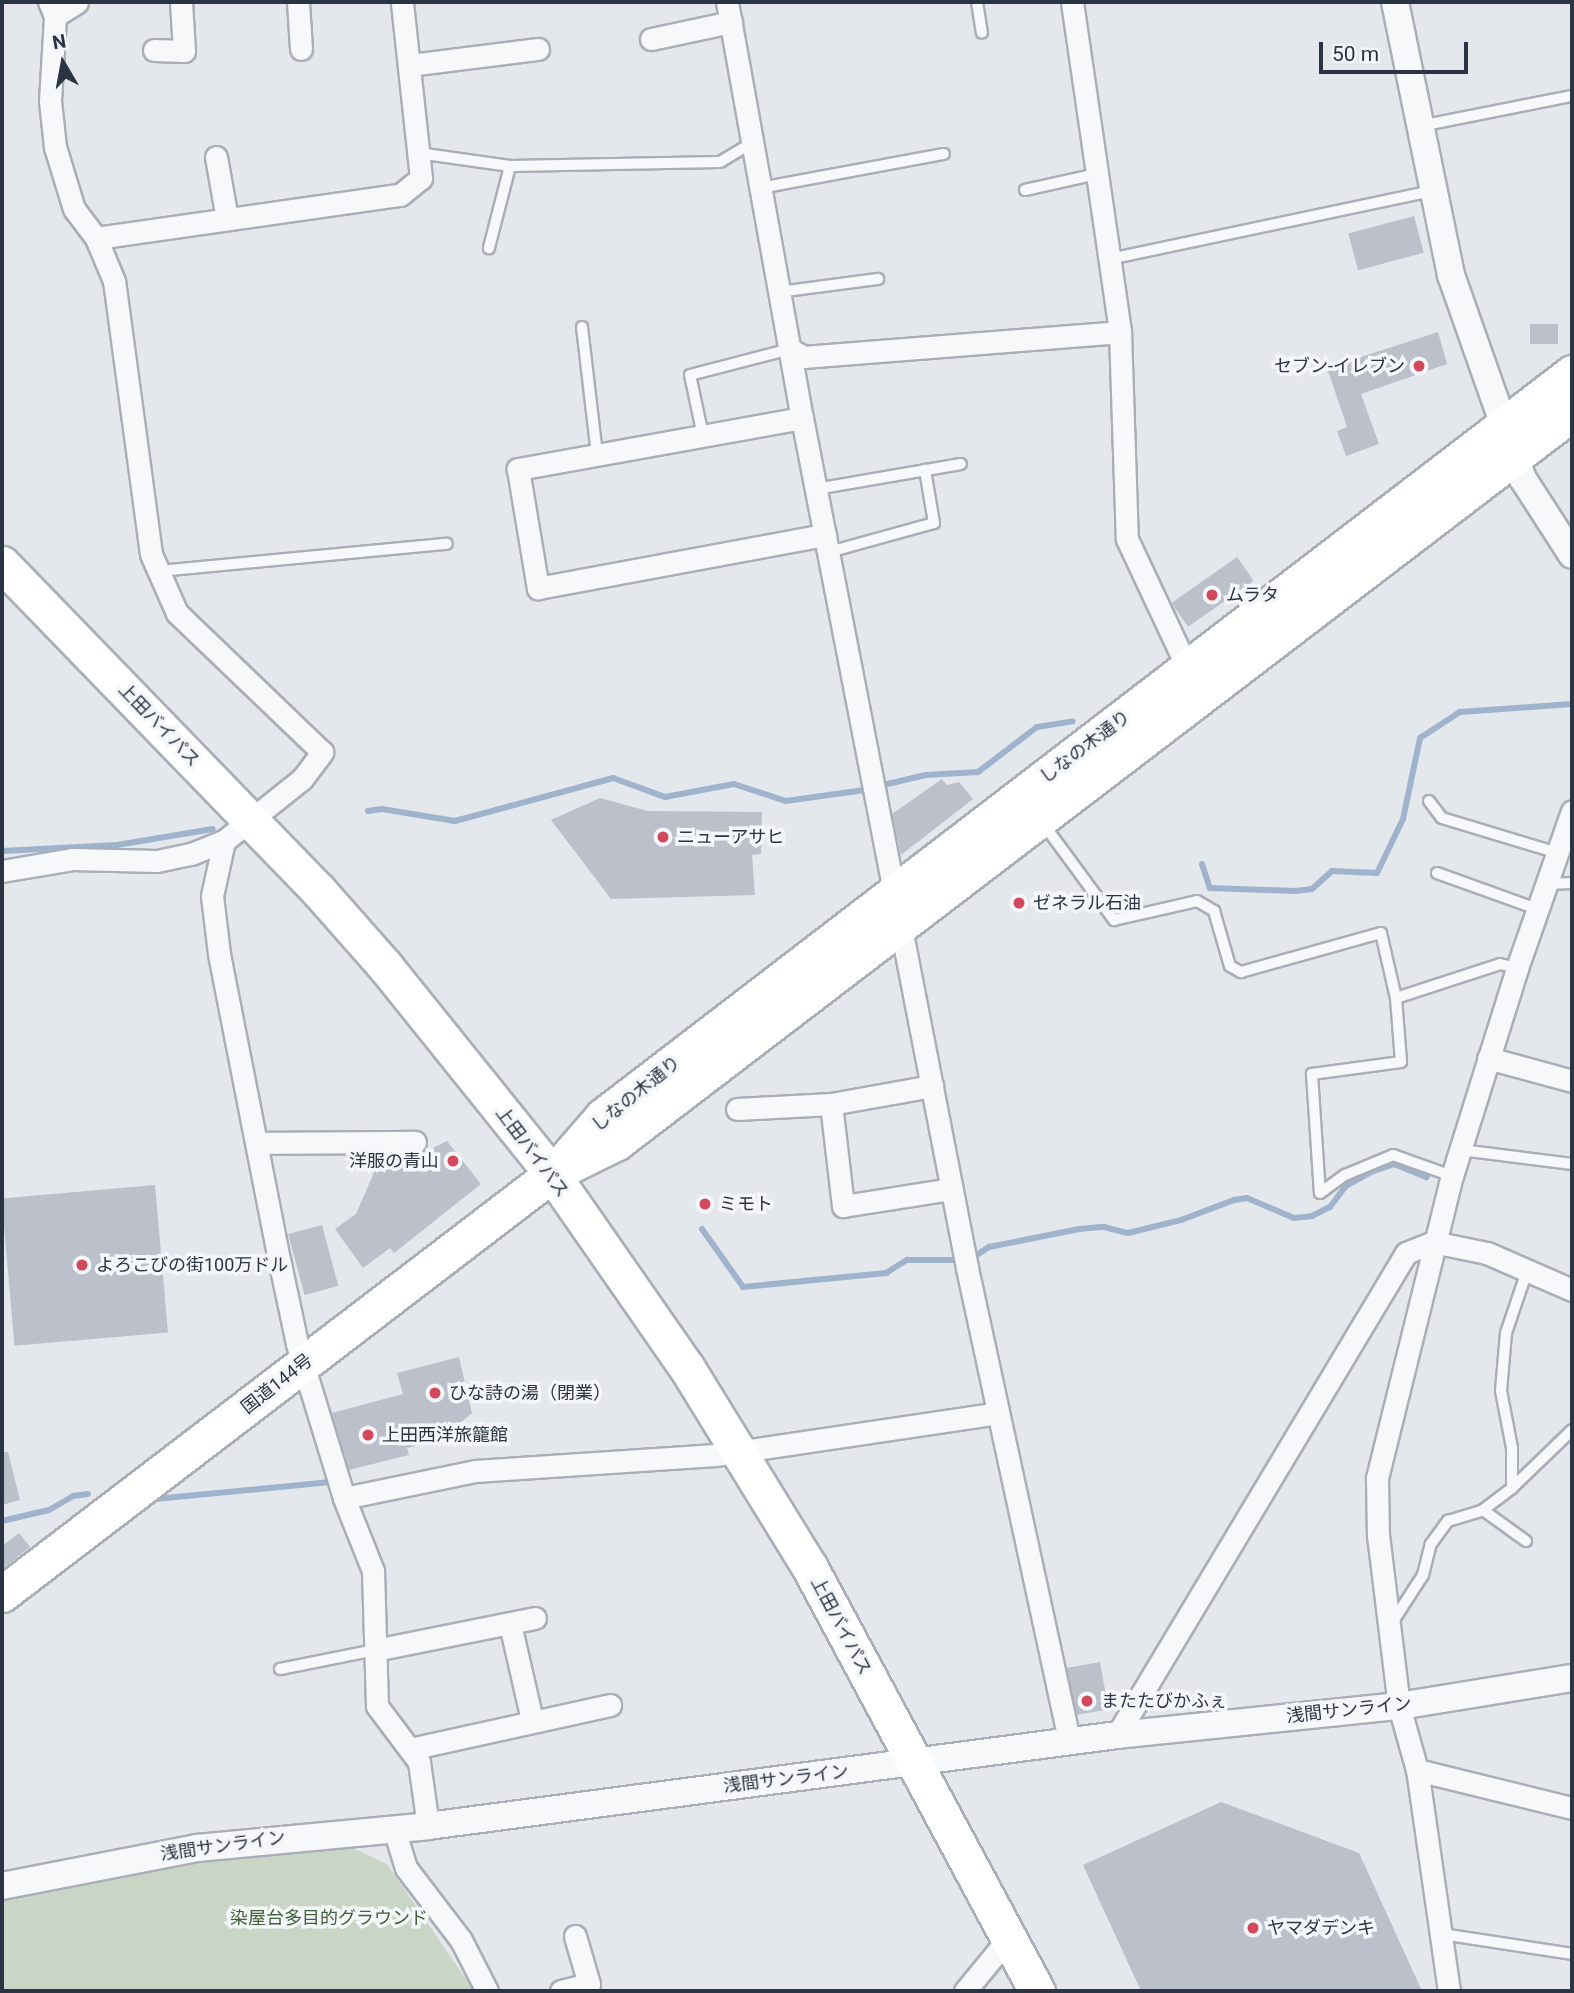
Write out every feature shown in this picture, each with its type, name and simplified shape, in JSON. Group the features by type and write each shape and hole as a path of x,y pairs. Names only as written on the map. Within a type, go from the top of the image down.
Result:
{"highway":[{"name":"しなの木通り","path":"552,1174 603,1116 899,909 1040,820 1508,443 1572,373"},
{"name":"しなの木通り","path":"899,909 1188,668 1508,443 1572,413"},
{"name":"上田バイパス","path":"2,564 251,819 385,966 552,1174 687,1368 809,1566 950,1824 1037,1991"},
{"name":"国道144号","path":"2,1594 552,1174"},
{"name":"上田バイパス","path":"950,1824 1021,1991"}],"street":[{"path":"2,872 72,859 157,860 224,841 302,779 322,752 177,613 151,554 114,281 96,238 74,209 55,147 50,101 52,9 77,2"},
{"path":"154,50 184,51 181,2"},
{"path":"298,2 301,49"},
{"path":"96,238 400,195 421,178 402,2"},
{"path":"1073,2 1119,332 1127,539 1188,668"},
{"path":"1395,2 1431,191 1451,275 1508,443 1529,492 1572,555"},
{"path":"651,39 729,12 802,418 952,1189 1069,1741"},
{"path":"409,65 538,49"},
{"path":"216,157 228,219"},
{"path":"790,349 804,357 1119,332"},
{"path":"802,418 518,469 538,588 827,543"},
{"path":"1449,1991 1417,1770 1399,1706 1378,1536 1377,1478 1433,1242 1452,1177 1517,968 1572,811"},
{"path":"224,841 213,908 258,1143 304,1363 344,1498 373,1572 377,1706 419,1762 428,1826"},
{"path":"1488,1058 1572,1082"},
{"path":"737,1109 831,1104 932,1086"},
{"path":"831,1104 844,1206 952,1189"},
{"path":"258,1143 415,1142"},
{"path":"1117,1735 1406,1253 1433,1242 1487,1253 1572,1290"},
{"path":"344,1498 475,1471 737,1451 998,1413"},
{"path":"375,1650 535,1618"},
{"path":"510,1624 532,1720"},
{"name":"浅間サンライン","path":"2,1886 197,1848 428,1826 1117,1735 1399,1706 1572,1678"},
{"path":"410,1749 532,1720 610,1705"},
{"path":"1417,1770 1572,1808"},
{"path":"394,1829 405,1868 461,1940 487,1991"},
{"path":"561,1991 589,1984 575,1936"},
{"path":"965,1991 1002,1946"}],"lane":[{"path":"977,2 982,33"},
{"path":"1418,126 1572,96"},
{"path":"418,153 510,166 720,162 752,143"},
{"path":"760,188 944,154"},
{"path":"489,247 510,166"},
{"path":"1025,190 1097,174"},
{"path":"1109,259 1431,191"},
{"path":"779,292 878,279"},
{"path":"582,327 597,455"},
{"path":"703,436 690,375 790,349"},
{"path":"816,489 961,464"},
{"path":"827,543 934,523 925,470"},
{"path":"159,571 447,544"},
{"path":"1429,801 1441,817 1558,853"},
{"path":"1040,820 1114,920 1197,901 1214,911 1230,966 1241,972 1381,933 1396,998 1401,1062 1312,1074 1320,1193 1345,1175 1393,1155 1452,1177"},
{"path":"1437,873 1537,909"},
{"path":"1545,884 1572,883"},
{"path":"1396,998 1500,964 1517,968"},
{"path":"1461,1150 1572,1164"},
{"path":"1512,1488 1512,1448 1501,1391 1506,1333 1527,1271"},
{"path":"1390,1628 1423,1575 1431,1544 1448,1521 1483,1510 1512,1488 1572,1430"},
{"path":"1483,1510 1527,1541"},
{"path":"280,1669 375,1650"},
{"path":"1442,1934 1572,1954"}],"green space":[{"name":"染屋台多目的グラウンド","path":"342,1843 387,1864 474,1991 2,1991 2,1901 206,1859"}],"building":[{"path":"1414,216 1424,253 1358,270 1348,234"},
{"path":"1530,324 1558,324 1558,344 1530,344"},
{"path":"1438,332 1447,364 1361,394 1379,444 1346,456 1337,431 1347,427 1327,368"},
{"path":"1237,557 1254,581 1188,627 1171,603"},
{"path":"942,779 947,785 959,782 973,799 901,855 892,814"},
{"name":"ニューアサヒ","path":"600,798 648,811 762,812 761,854 752,855 755,895 611,899 551,820"},
{"path":"447,1141 481,1184 394,1253 390,1248 363,1268 335,1229 356,1214 376,1168 394,1156 421,1154"},
{"name":"よろこびの街100万ドル","path":"155,1185 168,1332 14,1346 2,1198"},
{"path":"322,1225 338,1286 304,1295 288,1234"},
{"path":"459,1357 472,1413 439,1441 407,1448 409,1455 349,1470 332,1413 403,1394 397,1373"},
{"path":"2,1452 8,1452 20,1500 2,1505"},
{"path":"19,1533 30,1547 2,1569 2,1546"},
{"path":"1100,1662 1108,1709 1075,1715 1067,1668"},
{"name":"ヤマダデンキ","path":"1221,1802 1359,1853 1422,1991 1141,1991 1083,1865"}],"waterway":[{"path":"1202,864 1210,888 1295,891 1312,889 1332,871 1377,873 1403,819 1420,738 1460,712 1572,704"},
{"path":"879,786 926,775 978,772 1037,727 1073,721"},
{"path":"368,811 382,809 455,821 613,778 665,797 734,784 786,801 864,790"},
{"path":"2,851 117,845 213,829"},
{"path":"975,1256 989,1247 1079,1229 1104,1227 1128,1233 1181,1220 1234,1200 1247,1198 1294,1218 1312,1216 1330,1207 1346,1186 1371,1172 1394,1164 1426,1177 1430,1172"},
{"path":"702,1229 743,1287 886,1273 907,1260 955,1260"},
{"path":"155,1499 333,1482"},
{"path":"2,1521 49,1510 73,1496 88,1494"}],"place":[{"name":"セブン-イレブン","path":"1419,366"},
{"name":"ムラタ","path":"1212,595"},
{"name":"ニューアサヒ","path":"663,837"},
{"name":"ゼネラル石油","path":"1019,903"},
{"name":"洋服の青山","path":"453,1161"},
{"name":"ミモト","path":"705,1204"},
{"name":"よろこびの街100万ドル","path":"82,1265"},
{"name":"ひな詩の湯（閉業）","path":"435,1393"},
{"name":"上田西洋旅籠館","path":"368,1435"},
{"name":"またたびかふぇ","path":"1087,1701"},
{"name":"ヤマダデンキ","path":"1253,1928"}]}
